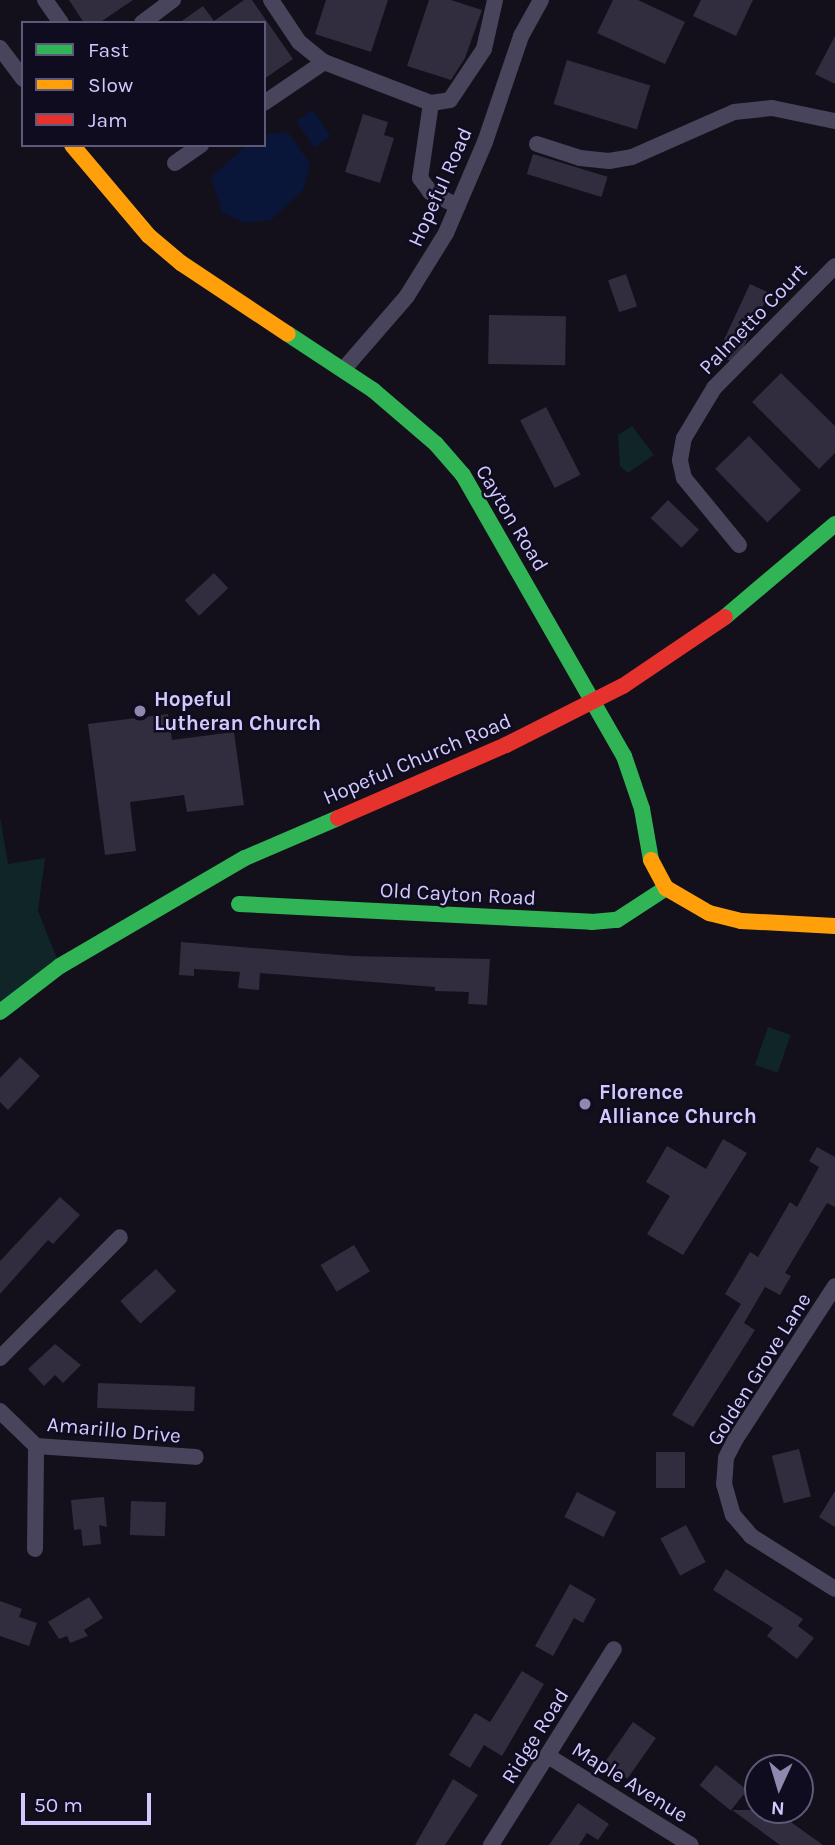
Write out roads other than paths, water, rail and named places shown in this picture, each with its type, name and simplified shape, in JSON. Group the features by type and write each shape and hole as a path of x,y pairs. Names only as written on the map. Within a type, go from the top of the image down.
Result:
{"street":[{"path":"45,0 60,21"},
{"path":"145,21 173,0"},
{"path":"271,0 299,42 324,62 431,103 456,96 484,49 495,0"},
{"name":"Hopeful Road","path":"343,370 407,296 458,206 521,36 541,0"},
{"path":"0,48 21,76"},
{"path":"266,102 324,62"},
{"path":"431,103 420,178 429,192 458,206"},
{"path":"537,144 579,158 609,161 632,156 734,111 772,108 835,121"},
{"name":"Cayton Road","path":"74,147 149,236 406,415 463,475 624,756 642,809 652,864 666,888"},
{"path":"175,163 198,147"},
{"name":"Palmetto Court","path":"739,544 688,485 680,460 684,438 714,388 835,266"},
{"name":"Hopeful Church Road","path":"0,1013 60,966 210,876 292,835 506,745 594,702 737,609 835,524"},
{"path":"666,888 709,913 741,921 835,926"},
{"name":"Old Cayton Road","path":"239,904 592,922 617,920 666,888"},
{"path":"0,1358 120,1237"},
{"name":"Golden Grove Lane","path":"832,1297 735,1440 726,1458 724,1484 733,1516 751,1536 835,1589"},
{"name":"Amarillo Drive","path":"0,1411 36,1446 196,1457"},
{"path":"36,1446 36,1549"},
{"name":"Ridge Road","path":"491,1845 614,1649"},
{"name":"Maple Avenue","path":"548,1756 691,1845"}],"water":[{"path":"313,110 331,137 314,148 296,121"},
{"path":"288,132 310,164 303,190 271,220 244,223 222,212 211,177 245,147 266,147 266,135"}],"place":[{"name":"Hopeful Lutheran Church","path":"140,711"},
{"name":"Florence Alliance Church","path":"585,1104"}]}
